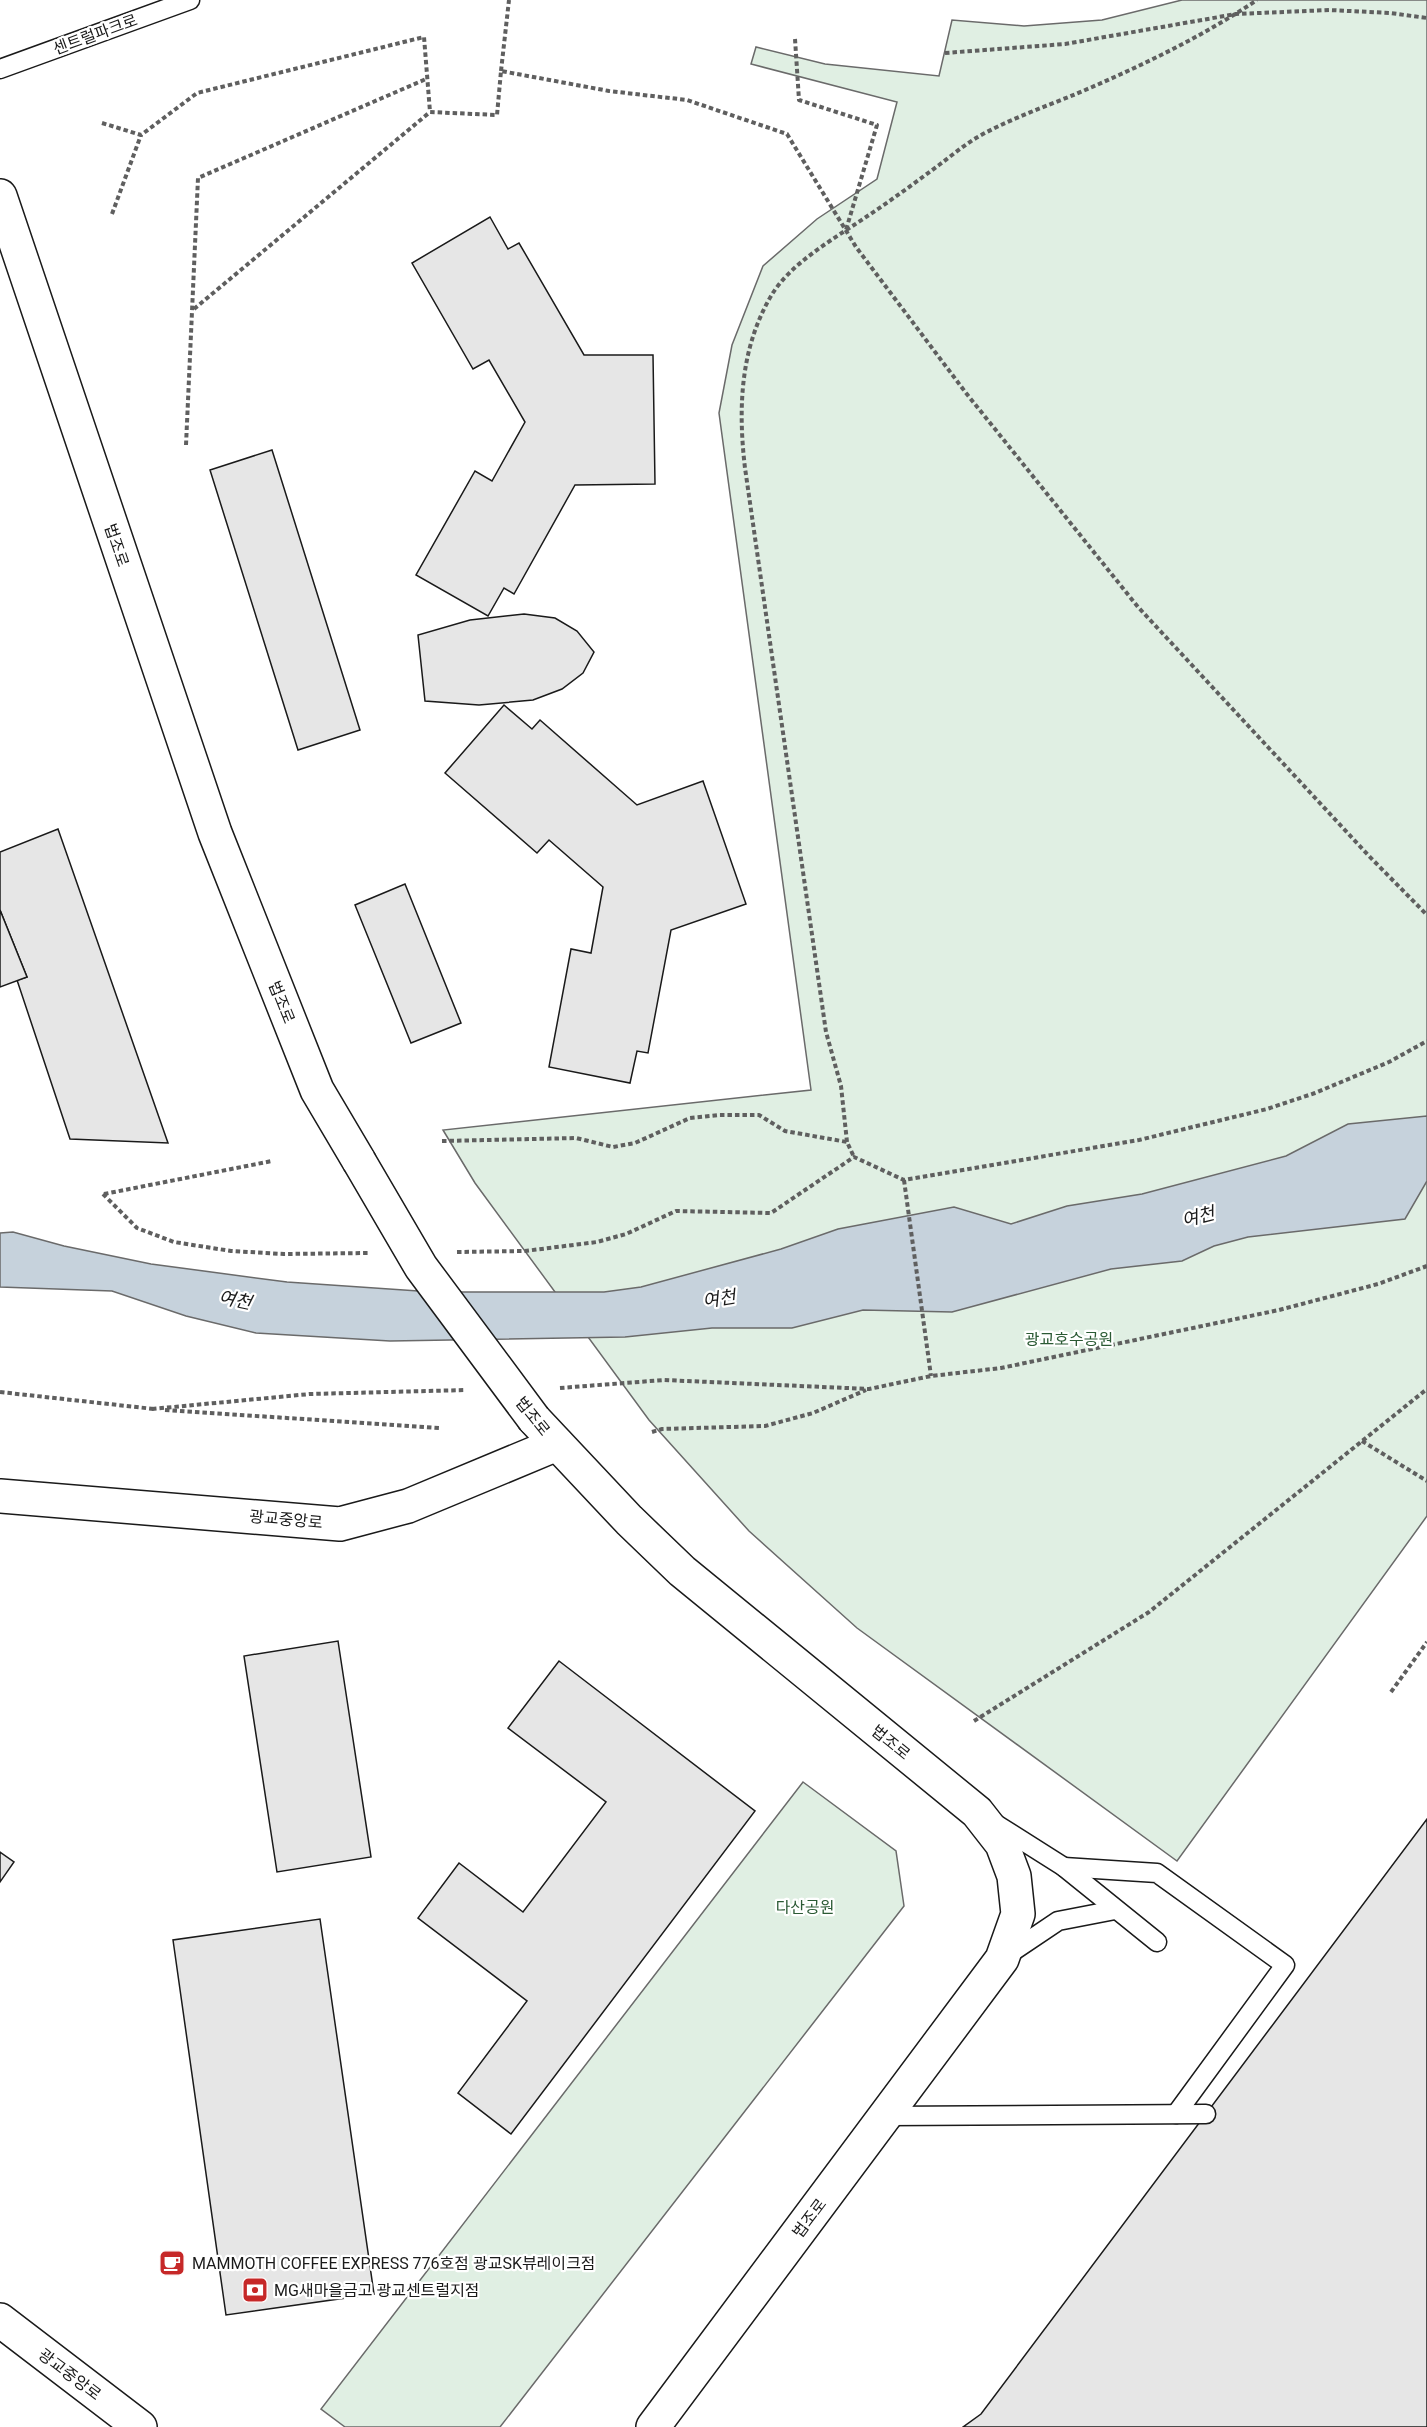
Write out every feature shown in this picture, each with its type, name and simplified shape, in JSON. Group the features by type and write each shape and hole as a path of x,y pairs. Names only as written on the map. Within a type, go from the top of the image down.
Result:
{"street":[{"name":"법조로","path":"0,196 215,833 317,1090 421,1268 534,1419 629,1520 682,1571 977,1812 1002,1844 1014,1876 1018,1914 1002,1959 653,2427"},
{"name":"광교중앙로","path":"0,1496 340,1524 408,1506 557,1444"},
{"name":"광교중앙로","path":"0,2320 140,2427"}],"lane":[{"name":"센트럴파크로","path":"0,69 190,0"},
{"path":"977,1812 1064,1867 1157,1942"},
{"path":"1064,1867 1157,1873 1285,1965 1176,2114"},
{"path":"1002,1959 1058,1921 1115,1910"},
{"path":"885,2116 1206,2114"}],"path":[{"path":"193,309 430,112 497,116 509,0"},
{"path":"1257,0 1152,61 976,138 807,259 772,295 758,325 748,355 741,392 741,430 826,1032 841,1086 847,1142 854,1157 904,1180 1138,1140 1267,1109 1315,1093 1389,1062 1427,1041"},
{"path":"945,53 1065,44 1236,14 1329,10 1390,13 1427,18"},
{"path":"112,214 141,135 197,93 424,37 430,112"},
{"path":"795,39 799,100 877,125 846,231"},
{"path":"501,71 609,91 687,100 787,134 856,247 966,393 1138,607 1368,855 1427,915"},
{"path":"186,445 198,178 426,79"},
{"path":"102,123 141,135"},
{"path":"442,1141 576,1138 613,1147 635,1143 690,1118 719,1115 759,1116 785,1131 847,1142"},
{"path":"456,1252 525,1251 597,1242 626,1234 676,1211 771,1213 854,1157"},
{"path":"272,1161 104,1194 137,1228 174,1242 231,1251 284,1254 376,1253"},
{"path":"904,1180 931,1376"},
{"path":"652,1432 662,1429 765,1426 813,1413 869,1389 931,1376 1001,1368 1279,1310 1378,1284 1427,1266"},
{"path":"558,1389 664,1380 869,1389"},
{"path":"974,1721 1149,1612 1427,1389"},
{"path":"152,1409 310,1394 476,1390"},
{"path":"0,1392 152,1409 440,1428"},
{"path":"1362,1441 1427,1481"},
{"path":"1391,1692 1427,1642"}],"green space":[{"name":"광교호수공원","path":"1182,0 1427,0 1427,1516 1177,1861 857,1628 749,1531 649,1420 475,1183 443,1130 811,1090 719,413 732,345 763,266 817,219 877,179 897,102 751,64 756,47 825,64 939,76 952,20 1024,26 1102,20"},
{"name":"다산공원","path":"803,1782 896,1851 904,1906 500,2427 345,2427 321,2409"}],"water":[{"name":"여천","path":"1427,1116 1427,1181 1405,1219 1248,1237 1214,1246 1182,1261 1111,1269 952,1312 863,1310 792,1328 712,1328 625,1337 390,1341 256,1333 186,1316 112,1291 0,1287 0,1233 13,1232 64,1246 151,1264 287,1282 433,1292 604,1292 641,1287 781,1249 838,1229 954,1207 1011,1224 1067,1206 1142,1194 1286,1156 1348,1124"}],"building":[{"path":"490,217 508,249 519,243 584,355 653,355 655,484 575,485 514,594 504,588 488,616 416,575 475,471 492,481 525,422 489,360 473,369 412,263"},
{"path":"272,450 360,730 298,750 210,470"},
{"path":"524,614 555,618 577,631 594,652 583,673 562,689 533,700 479,705 425,701 418,635 470,620"},
{"path":"504,705 532,729 540,720 637,805 703,781 746,904 671,930 648,1053 637,1051 630,1083 549,1067 571,949 591,953 603,887 549,840 537,853 445,773"},
{"path":"58,829 168,1143 70,1139 17,980 27,977 0,910 0,852"},
{"path":"405,884 461,1023 411,1043 355,905"},
{"path":"0,910 27,977 0,987"},
{"path":"338,1641 371,1857 277,1872 244,1656"},
{"path":"559,1661 755,1811 511,2134 458,2093 527,2001 418,1918 459,1863 523,1912 606,1802 508,1728"},
{"path":"1427,1819 1427,2427 963,2427 981,2414"},
{"path":"0,1852 14,1862 0,1882"},
{"path":"320,1919 374,2294 226,2315 173,1940"}],"place":[{"name":"MAMMOTH COFFEE EXPRESS 776호점 광교SK뷰레이크점","path":"172,2263"},
{"name":"MG새마을금고 광교센트럴지점","path":"255,2290"}]}
